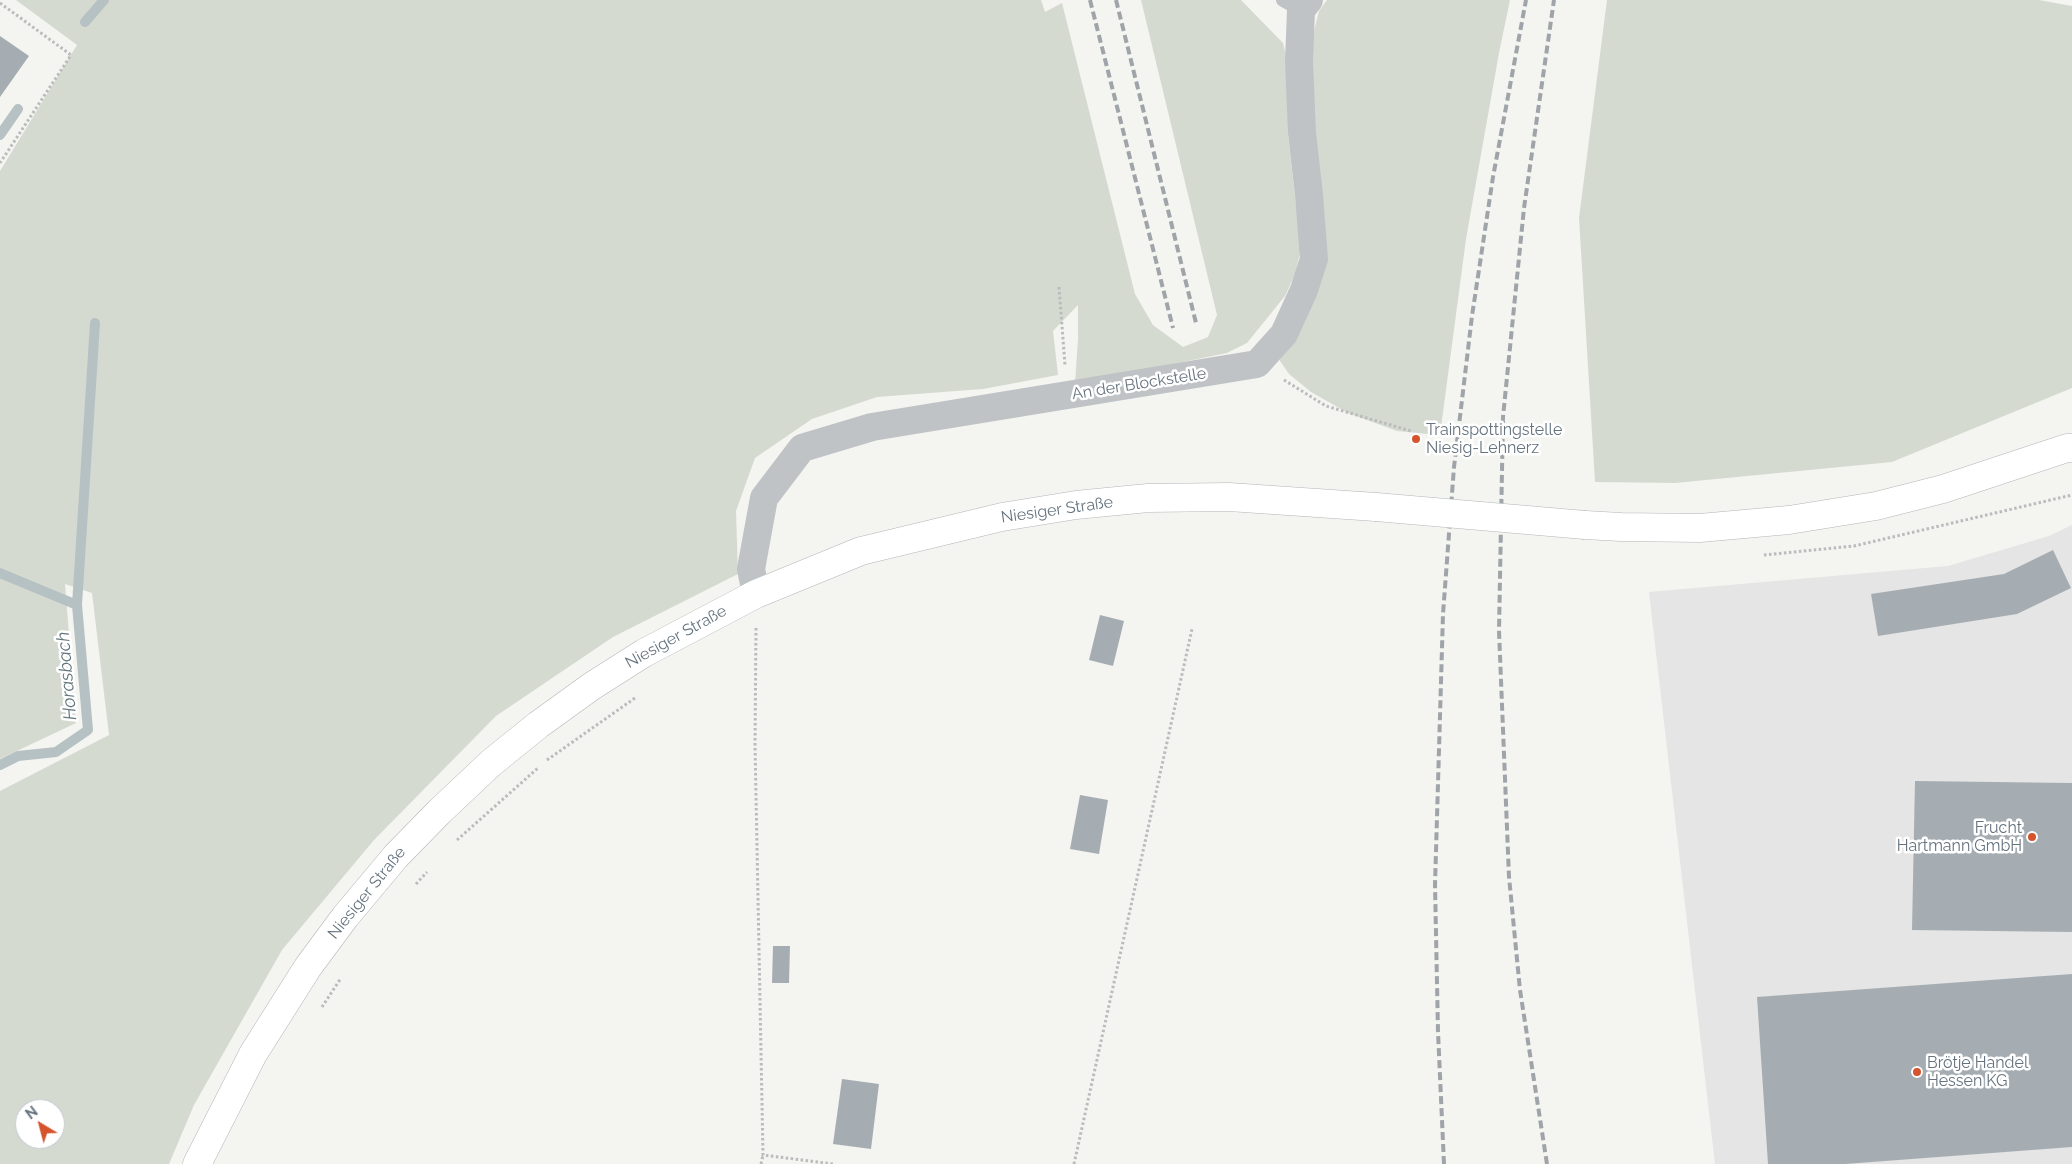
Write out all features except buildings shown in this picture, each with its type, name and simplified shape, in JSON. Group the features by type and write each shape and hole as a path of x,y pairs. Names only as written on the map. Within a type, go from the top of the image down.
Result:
{"main road":[{"name":"Niesiger Straße","path":"198,1164 254,1054 308,967 346,916 396,856 491,763 538,725 592,686 644,653 756,594 861,551 1002,517 1076,505 1148,498 1229,497 1376,507 1585,525 1700,528 1809,517 1876,506 1943,489 2070,448"}],"street":[{"path":"1257,364 1284,334 1304,290 1314,259 1302,132 1298,4"},
{"name":"An der Blockstelle","path":"756,594 751,569 764,498 802,448 872,427 1257,364"}],"path":[{"path":"0,3 71,54 0,163"},
{"path":"1059,287 1065,357 1062,396"},
{"path":"1257,364 1326,406 1411,431"},
{"path":"756,594 755,754 763,1155 761,1164"},
{"path":"748,633 765,625"},
{"path":"1074,1164 1192,629"},
{"path":"456,842 543,763 638,695"},
{"path":"409,891 429,870"},
{"path":"318,1014 344,973"},
{"path":"763,1155 833,1164"}],"shaded area":[{"path":"16,0 1041,0 1045,12 1062,3 1135,294 1153,325 1183,347 1208,337 1217,315 1141,0 1241,0 1283,43 1289,69 1288,135 1301,249 1295,274 1285,296 1247,343 1227,353 1075,384 1078,305 1053,331 1058,375 983,389 877,397 812,419 755,458 736,511 738,574 613,637 496,716 374,840 282,950 194,1105 169,1164 0,1164 0,791 109,735 92,593 65,584 76,723 0,759 0,171 77,45"},
{"path":"1327,0 1510,0 1466,239 1440,435 1397,431 1348,413 1311,392 1289,374 1280,361 1281,350 1308,313 1313,152 1312,39 1319,11"},
{"path":"1607,0 2039,0 2072,6 2072,388 1892,462 1675,483 1595,482 1579,218"},
{"path":"2072,525 2072,1164 1715,1164 1649,592 1948,566 2049,536"}],"waterway":[{"name":"Horasbach","path":"85,22 104,0"},
{"name":"Horasbach","path":"0,135 18,109"},
{"path":"77,605 95,323"},
{"name":"Horasbach","path":"0,573 77,605 88,730 56,752 18,756 0,765"}],"railway":[{"path":"1090,0 1173,328"},
{"path":"1116,0 1196,323"},
{"path":"1444,1164 1438,1032 1435,885 1443,614 1454,467 1472,316 1493,177 1526,0"},
{"path":"1547,1164 1520,990 1509,877 1499,631 1503,417 1524,208 1554,0"}],"place":[{"name":"Trainspottingstelle Niesig-Lehnerz","path":"1416,439"},
{"name":"Frucht Hartmann GmbH","path":"2032,837"},
{"name":"Brötje Handel Hessen KG","path":"1917,1072"}]}
